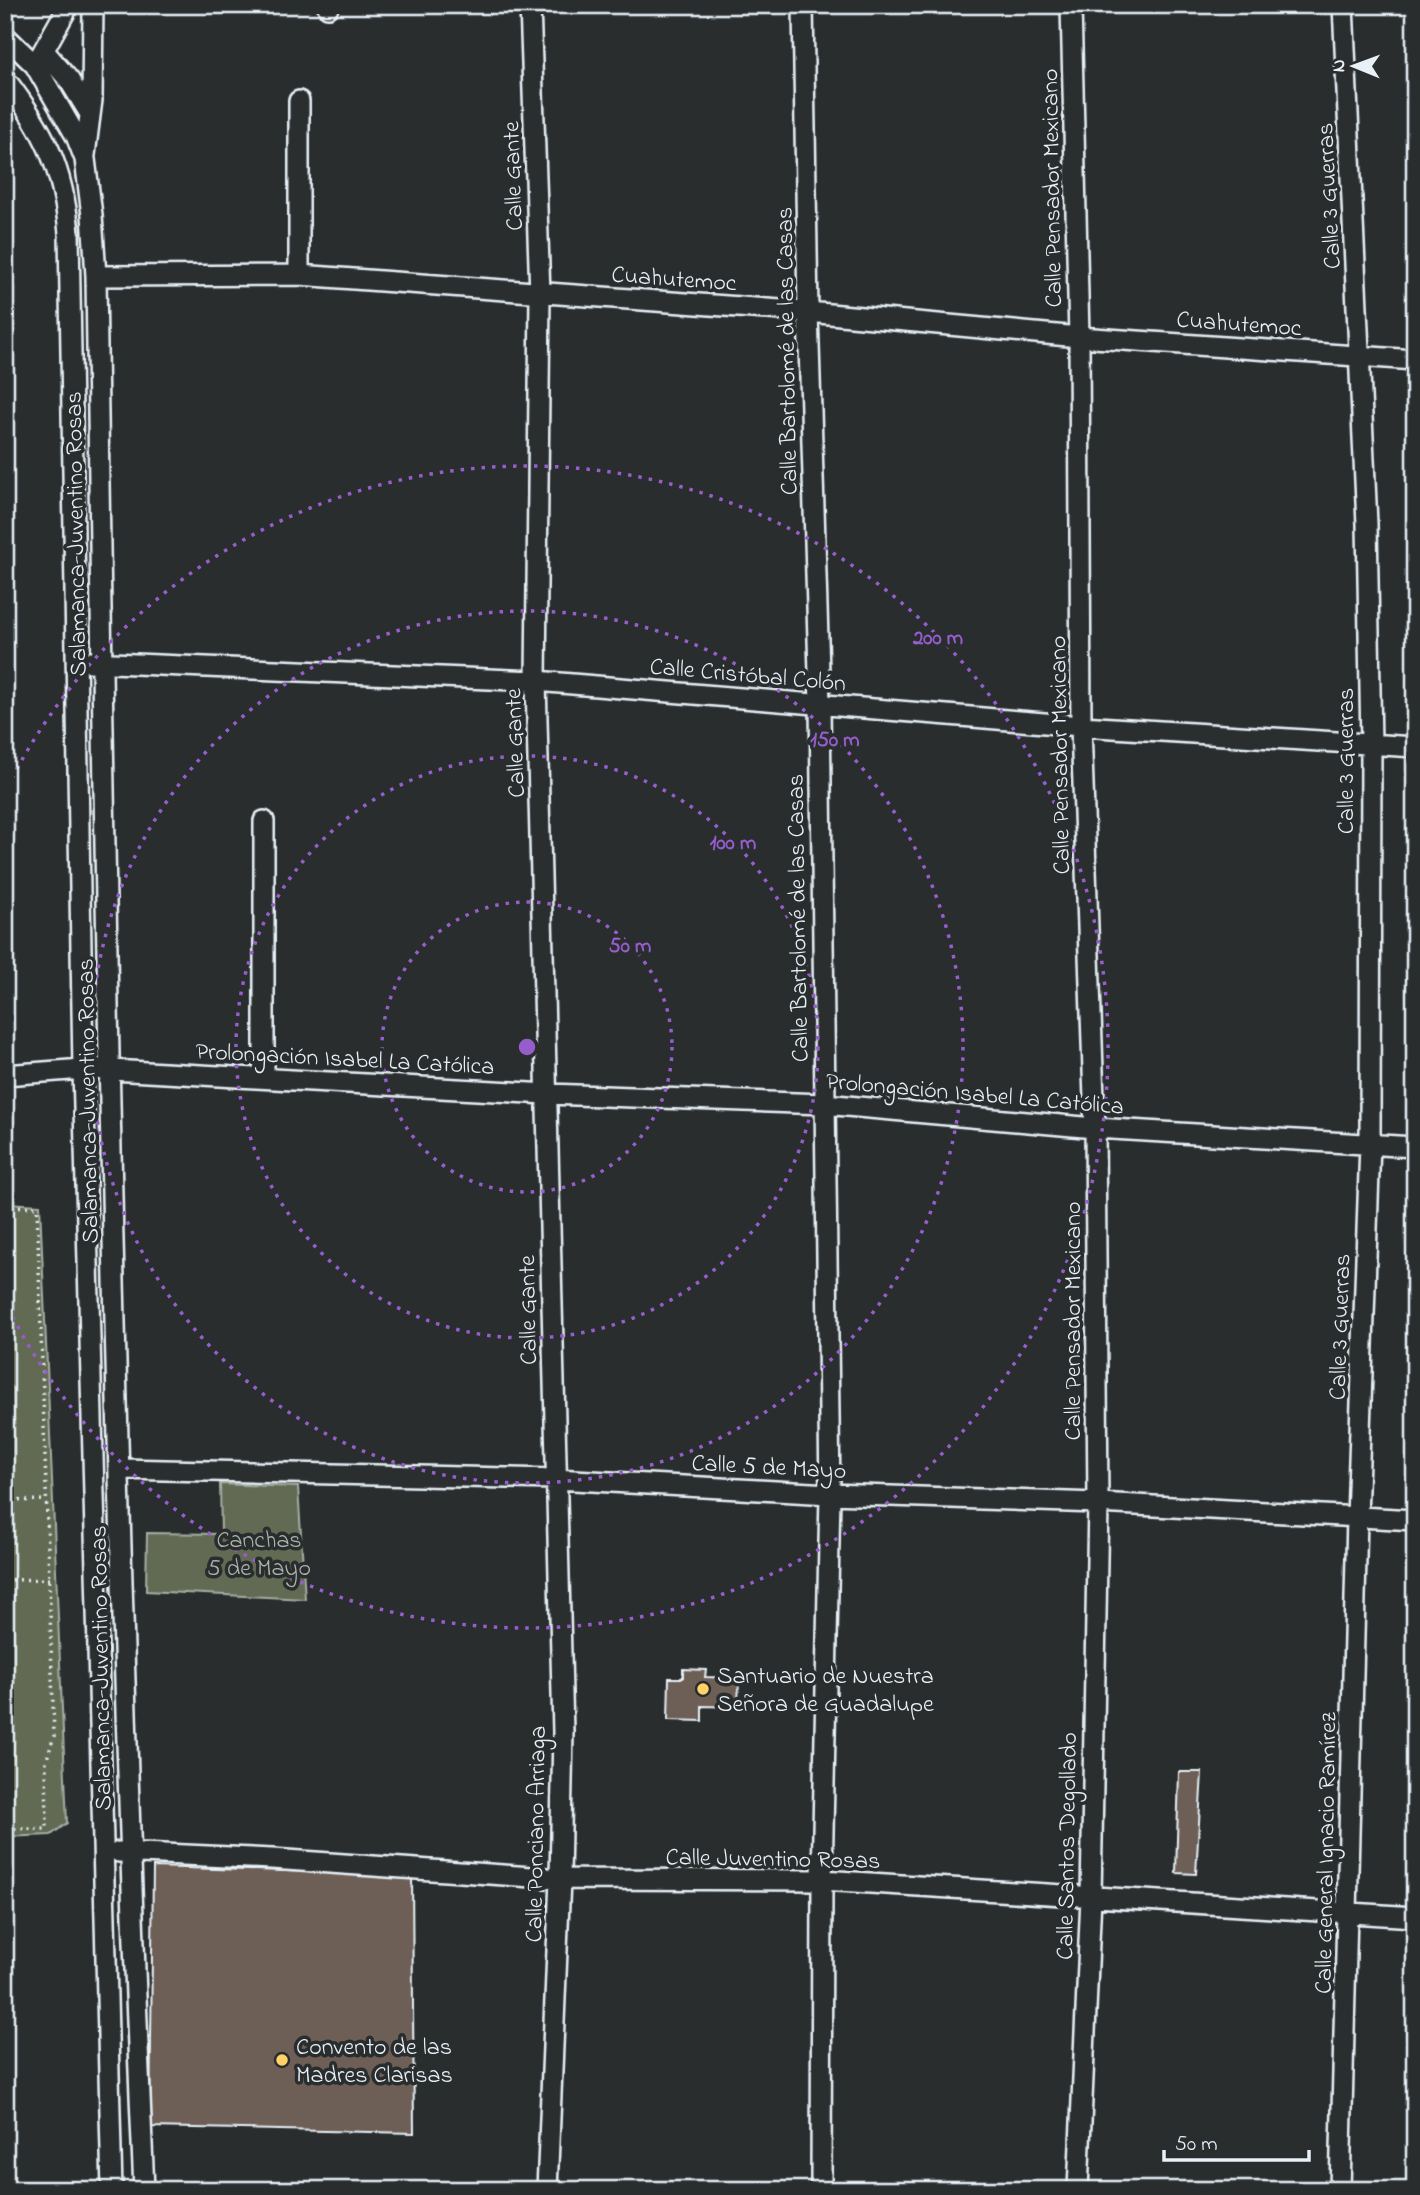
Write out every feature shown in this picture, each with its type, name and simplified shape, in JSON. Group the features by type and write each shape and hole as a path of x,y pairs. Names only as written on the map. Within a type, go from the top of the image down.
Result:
{"street":[{"path":"69,5 39,58 69,80 90,114"},
{"path":"85,159 90,114 93,5"},
{"name":"Calle Gante","path":"530,5 540,294 536,681 548,1094 555,1479"},
{"name":"Calle Bartolomé de las Casas","path":"803,5 808,312 820,705 830,1494 822,1880 821,2190"},
{"name":"Calle Pensador Mexicano","path":"1071,5 1079,337 1082,726 1095,1128 1098,1503"},
{"name":"Calle 3 Guerras","path":"1343,5 1367,524 1371,744 1370,1143 1357,1518"},
{"name":"Salamanca-Juventino Rosas","path":"5,36 39,58 85,159 96,276 129,1851 144,2190"},
{"name":"Salamanca-Juventino Rosas","path":"5,79 30,111 54,157 66,209 78,661 83,1069 111,2190"},
{"path":"299,101 299,275"},
{"name":"Cuahutemoc","path":"96,276 299,275 808,312 1079,337 1415,360"},
{"name":"Calle Cristóbal Colón","path":"78,661 536,681 1082,726 1415,747"},
{"path":"264,821 264,1077"},
{"path":"5,1075 83,1069"},
{"name":"Prolongación Isabel La Católica","path":"83,1069 548,1094 824,1104 1095,1128 1415,1147"},
{"name":"Calle 5 de Mayo","path":"120,1469 555,1479 1415,1520"},
{"name":"Calle Ponciano Arriaga","path":"547,2190 560,1879 563,1732 555,1479"},
{"name":"Calle Santos Degollado","path":"1078,2190 1091,1897 1098,1503"},
{"name":"Calle General Ignacio Ramírez","path":"1340,2190 1357,1518"},
{"name":"Calle Juventino Rosas","path":"103,1853 129,1851 560,1879 822,1880 1415,1917"}],"path":[{"path":"5,1206 37,1207 54,1736 46,1762 47,1829 5,1829"},
{"path":"5,1501 46,1500"},
{"path":"5,1580 49,1579"}],"green space":[{"path":"5,1203 40,1205 67,1823 51,1835 5,1837"},
{"name":"Canchas 5 de Mayo","path":"220,1484 298,1487 305,1599 146,1591 147,1533 221,1534"}],"building":[{"name":"Santuario de Nuestra Señora de Guadalupe","path":"683,1669 706,1670 705,1677 739,1678 738,1707 702,1706 702,1721 668,1720 669,1678 683,1678"},
{"path":"1179,1772 1202,1772 1196,1874 1176,1873"},
{"name":"Convento de las Madres Clarisas","path":"153,1867 412,1875 414,2133 150,2127"}],"place":[{"name":"Santuario de Nuestra Señora de Guadalupe","path":"703,1689"},
{"name":"Convento de las Madres Clarisas","path":"282,2060"}]}
